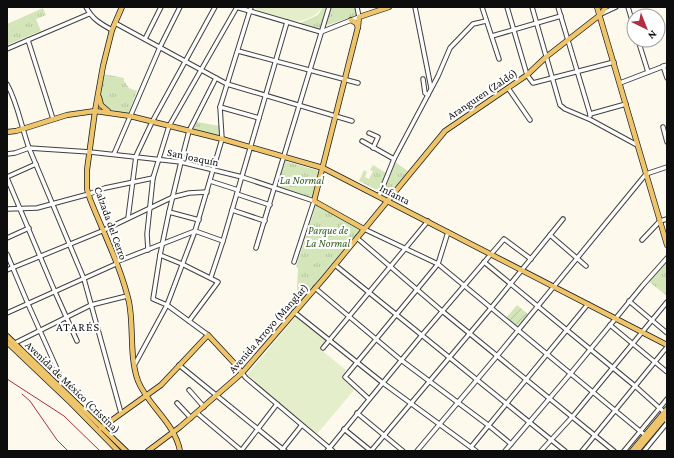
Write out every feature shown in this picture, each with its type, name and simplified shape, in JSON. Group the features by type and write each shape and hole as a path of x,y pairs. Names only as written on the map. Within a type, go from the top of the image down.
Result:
{"main road":[{"name":"Calzada del Cerro","path":"122,7 112,30 99,88 87,176 88,194 116,263 127,296 132,317 135,364 138,380 147,396 174,432 180,451"},
{"path":"314,201 358,27 359,17 389,7"},
{"path":"597,7 667,245"},
{"path":"600,15 602,7"},
{"name":"Aranguren (Zaldó)","path":"387,201 445,131 527,75 546,57 600,15 606,7"},
{"path":"358,27 368,14"},
{"path":"351,20 355,22 358,27"},
{"path":"99,88 100,102 102,106 106,110 116,114"},
{"name":"Infanta","path":"7,132 22,129 67,115 95,111 130,116 222,139 323,168 616,318 667,346"},
{"name":"San Joaquín","path":"314,201 364,228"},
{"name":"Avenida Arroyo (Manglar)","path":"148,451 191,418 242,373 335,265 387,201"},
{"path":"112,451 101,430 121,413 147,396 160,385 208,334 242,373"},
{"name":"Avenida de México (Cristina)","path":"7,336 59,386 101,430"},
{"name":"Avenida de México (Cristina)","path":"8,344 101,430 126,451"},
{"path":"632,451 666,416"},
{"path":"637,451 647,436"},
{"name":"Avenida de México (Cristina)","path":"106,439 118,451"}],"street":[{"path":"86,7 89,14 112,30"},
{"path":"144,39 161,7"},
{"path":"114,154 160,47 180,7"},
{"path":"128,218 136,156 152,122 215,7"},
{"path":"148,250 147,234 152,178 169,126 236,7 251,8 256,12 321,32 359,17 357,7"},
{"path":"256,248 329,7"},
{"path":"415,7 431,89"},
{"path":"482,7 499,59"},
{"path":"507,7 527,75 533,83 614,62"},
{"path":"532,7 561,106 589,119 637,145"},
{"path":"558,7 590,114 589,119"},
{"path":"600,15 616,7"},
{"path":"135,364 167,305 199,220 222,139 220,107 251,8"},
{"path":"7,49 89,14"},
{"path":"492,36 561,16"},
{"path":"324,21 324,26 329,28"},
{"path":"379,196 394,159 428,95 450,48 474,24 486,21"},
{"path":"210,277 238,192 287,22"},
{"path":"115,23 227,84 352,121"},
{"path":"28,40 53,119"},
{"path":"640,48 648,72"},
{"path":"238,51 358,83"},
{"path":"620,83 665,65 667,78"},
{"path":"208,334 167,305 153,300 169,212 189,131 216,78"},
{"path":"422,79 425,93 428,95"},
{"path":"7,84 16,101 22,129 29,148 84,279 121,413"},
{"path":"508,88 530,120"},
{"path":"590,114 626,104"},
{"path":"220,107 259,118"},
{"path":"663,127 667,142"},
{"path":"369,133 378,137 373,148"},
{"path":"362,141 394,159"},
{"name":"San Joaquín","path":"7,154 29,148 136,156 181,162 242,177 314,201"},
{"path":"36,164 7,178 77,341"},
{"path":"417,451 646,174 667,167"},
{"path":"7,209 33,209 105,188 152,178"},
{"path":"210,181 270,205"},
{"path":"7,270 102,230 173,197 189,193 207,192"},
{"path":"294,262 314,201"},
{"path":"232,210 265,221"},
{"path":"169,212 199,220"},
{"path":"344,429 371,451 511,284 563,219"},
{"path":"642,240 660,221 667,219"},
{"path":"323,348 428,221"},
{"path":"7,238 29,228"},
{"path":"364,228 438,264 647,436"},
{"path":"7,313 84,279 116,263 195,231 223,241"},
{"path":"369,399 344,377 438,264 448,232"},
{"path":"550,235 586,266"},
{"path":"357,238 442,311 573,416 614,451"},
{"path":"328,450 442,311 505,239 531,259"},
{"path":"7,254 39,331 62,380 59,386"},
{"path":"160,255 218,282 189,321"},
{"path":"505,451 667,258"},
{"path":"484,262 660,408 666,416 644,451"},
{"path":"335,265 565,451"},
{"path":"315,288 401,360 511,444"},
{"path":"15,343 91,305 127,296"},
{"path":"630,301 667,333"},
{"path":"541,451 573,416 667,302"},
{"path":"471,447 588,304"},
{"path":"294,312 410,404 475,451"},
{"path":"610,326 667,372"},
{"path":"582,451 667,346"},
{"path":"179,365 283,450 302,426"},
{"path":"242,373 328,450 333,451"},
{"path":"189,390 204,407"},
{"path":"624,451 667,399"},
{"path":"177,403 191,418"},
{"path":"197,413 241,451 277,404"},
{"path":"357,413 403,451"}],"green space":[{"path":"254,7 322,7 312,17 301,21 288,21 258,11"},
{"path":"323,7 328,7 320,29 317,30 298,24 318,15"},
{"path":"330,7 355,7 357,15 328,25 326,23"},
{"path":"43,8 46,15 36,19 41,31 7,45 7,24"},
{"path":"104,74 124,78 124,81 129,88 137,91 128,114 117,112 102,103 101,92"},
{"path":"197,122 220,126 220,136 193,130"},
{"name":"La Normal","path":"285,161 319,171 312,197 310,198 277,187 283,162"},
{"path":"395,162 408,171 389,194 384,191"},
{"path":"373,165 386,173 379,191 359,181 364,170 367,172 365,177 369,179 373,171 370,170"},
{"name":"Parque de La Normal","path":"316,205 361,229 296,307 298,268 296,267"},
{"path":"667,259 667,296 648,281"},
{"path":"517,305 529,315 517,328 506,318"},
{"path":"296,316 327,340 320,349 346,370 342,376 355,389 317,434 246,376"}],"railway":[{"path":"7,379 64,416 99,450"},
{"path":"22,394 30,401 57,440 68,451"}],"district":[{"name":"ATARÉS","path":"78,327"}]}
